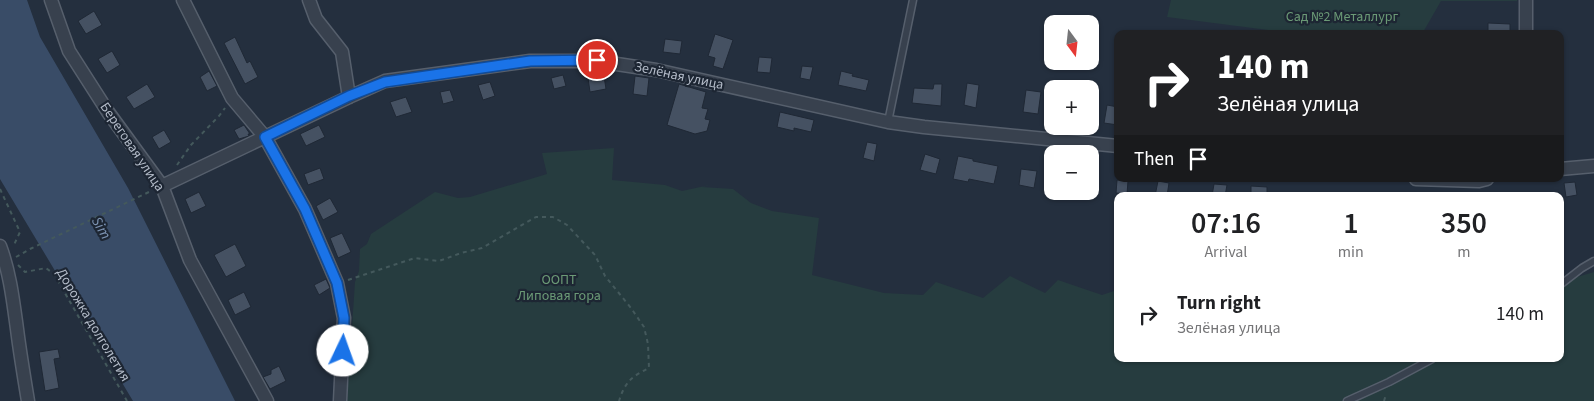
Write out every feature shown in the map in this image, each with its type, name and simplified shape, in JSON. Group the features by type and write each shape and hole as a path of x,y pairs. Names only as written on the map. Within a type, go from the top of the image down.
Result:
{"street":[{"name":"Береговая улица","path":"52,0 69,51 108,112 162,186 190,260 267,401"},
{"path":"183,0 232,98 265,137 305,209 337,283 344,318 340,401"},
{"path":"309,0 316,19 342,52 349,96"},
{"path":"1526,0 1526,30"},
{"name":"Зелёная улица","path":"162,186 349,96 385,82 530,61 597,60 656,70 888,122 1114,146"},
{"path":"1564,169 1594,166"},
{"path":"0,246 10,261 17,329 28,401"}],"lane":[{"path":"888,122 913,0"},
{"path":"1564,282 1594,261"},
{"path":"1347,401 1426,362"}],"path":[{"path":"177,165 232,98"},
{"path":"0,189 20,232 12,249 10,261"},
{"path":"10,261 30,249 140,197"},
{"path":"337,283 415,258 439,261 461,252 482,248 536,217 553,217 567,225 595,255 605,276 631,308 644,328 648,344 649,368 635,375 623,386 619,401"},
{"name":"Дорожка долголетия","path":"10,261 25,272 46,268 54,274 128,401"}],"green space":[{"name":"Сад №2 Металлург","path":"1171,0 1517,0 1441,1 1424,30 1268,30 1167,17"},
{"name":"ООПТ Липовая гора","path":"614,148 612,180 665,185 682,191 714,184 702,187 733,189 751,203 772,211 819,218 812,275 884,293 923,295 936,282 983,298 1010,276 1045,293 1058,280 1102,295 1114,291 1114,362 1564,362 1564,281 1594,272 1594,401 347,401 355,282 359,271 360,249 367,244 371,234 435,192 458,198 470,197 547,174 542,153"}],"water":[{"name":"Sim","path":"0,0 27,0 40,37 128,188 235,401 133,401 0,179"}],"building":[{"path":"94,11 102,25 86,34 78,21"},
{"path":"1488,23 1510,24 1510,30 1488,30"},
{"path":"715,34 733,40 723,69 713,66 715,58 708,56"},
{"path":"235,37 247,63 250,61 258,77 245,84 224,43"},
{"path":"665,39 682,41 680,54 663,52"},
{"path":"112,51 120,65 107,73 98,59"},
{"path":"759,57 772,58 770,73 757,72"},
{"path":"802,66 813,67 810,80 800,78"},
{"path":"209,71 217,86 207,91 200,77"},
{"path":"841,71 869,80 866,91 838,85"},
{"path":"563,75 566,86 554,89 551,78"},
{"path":"604,76 606,89 590,92 588,78"},
{"path":"635,76 649,78 647,96 633,94"},
{"path":"490,82 495,96 483,100 478,85"},
{"path":"967,83 979,85 976,108 964,105"},
{"path":"147,84 155,97 134,109 126,97"},
{"path":"679,84 706,92 702,108 708,109 705,119 710,120 707,131 695,134 667,125"},
{"path":"934,84 942,84 941,106 912,103 914,88 933,89"},
{"path":"450,90 454,101 443,104 440,92"},
{"path":"1026,90 1041,92 1038,114 1023,112"},
{"path":"406,97 412,112 396,117 390,102"},
{"path":"1107,105 1114,106 1114,124 1104,123"},
{"path":"780,112 814,120 811,132 777,127"},
{"path":"244,125 250,134 239,139 234,130"},
{"path":"319,125 325,137 306,146 300,134"},
{"path":"164,130 171,142 159,149 152,137"},
{"path":"867,142 877,144 874,161 863,158"},
{"path":"925,154 940,159 936,174 920,170"},
{"path":"958,156 998,166 994,184 969,179 968,182 953,179"},
{"path":"320,168 324,179 308,185 304,174"},
{"path":"1021,169 1037,171 1034,188 1019,185"},
{"path":"1117,182 1128,182 1127,192 1116,192"},
{"path":"1158,182 1169,183 1168,192 1156,192"},
{"path":"1575,182 1577,195 1566,197 1564,183"},
{"path":"1214,184 1227,185 1226,192 1213,192"},
{"path":"1251,186 1267,187 1267,192 1251,192"},
{"path":"199,192 206,206 191,213 185,199"},
{"path":"330,198 338,212 323,220 316,206"},
{"path":"342,233 351,252 338,258 330,238"},
{"path":"235,244 246,266 226,277 214,255"},
{"path":"326,279 330,288 319,295 314,285"},
{"path":"244,292 251,307 235,315 228,300"},
{"path":"58,349 60,358 54,359 59,388 45,391 39,352"},
{"path":"279,366 286,381 270,389 263,377 271,374 271,370"}],"route":[{"path":"343,351 344,318 337,283 305,209 265,137 349,96 385,82 530,61 597,60"}]}
